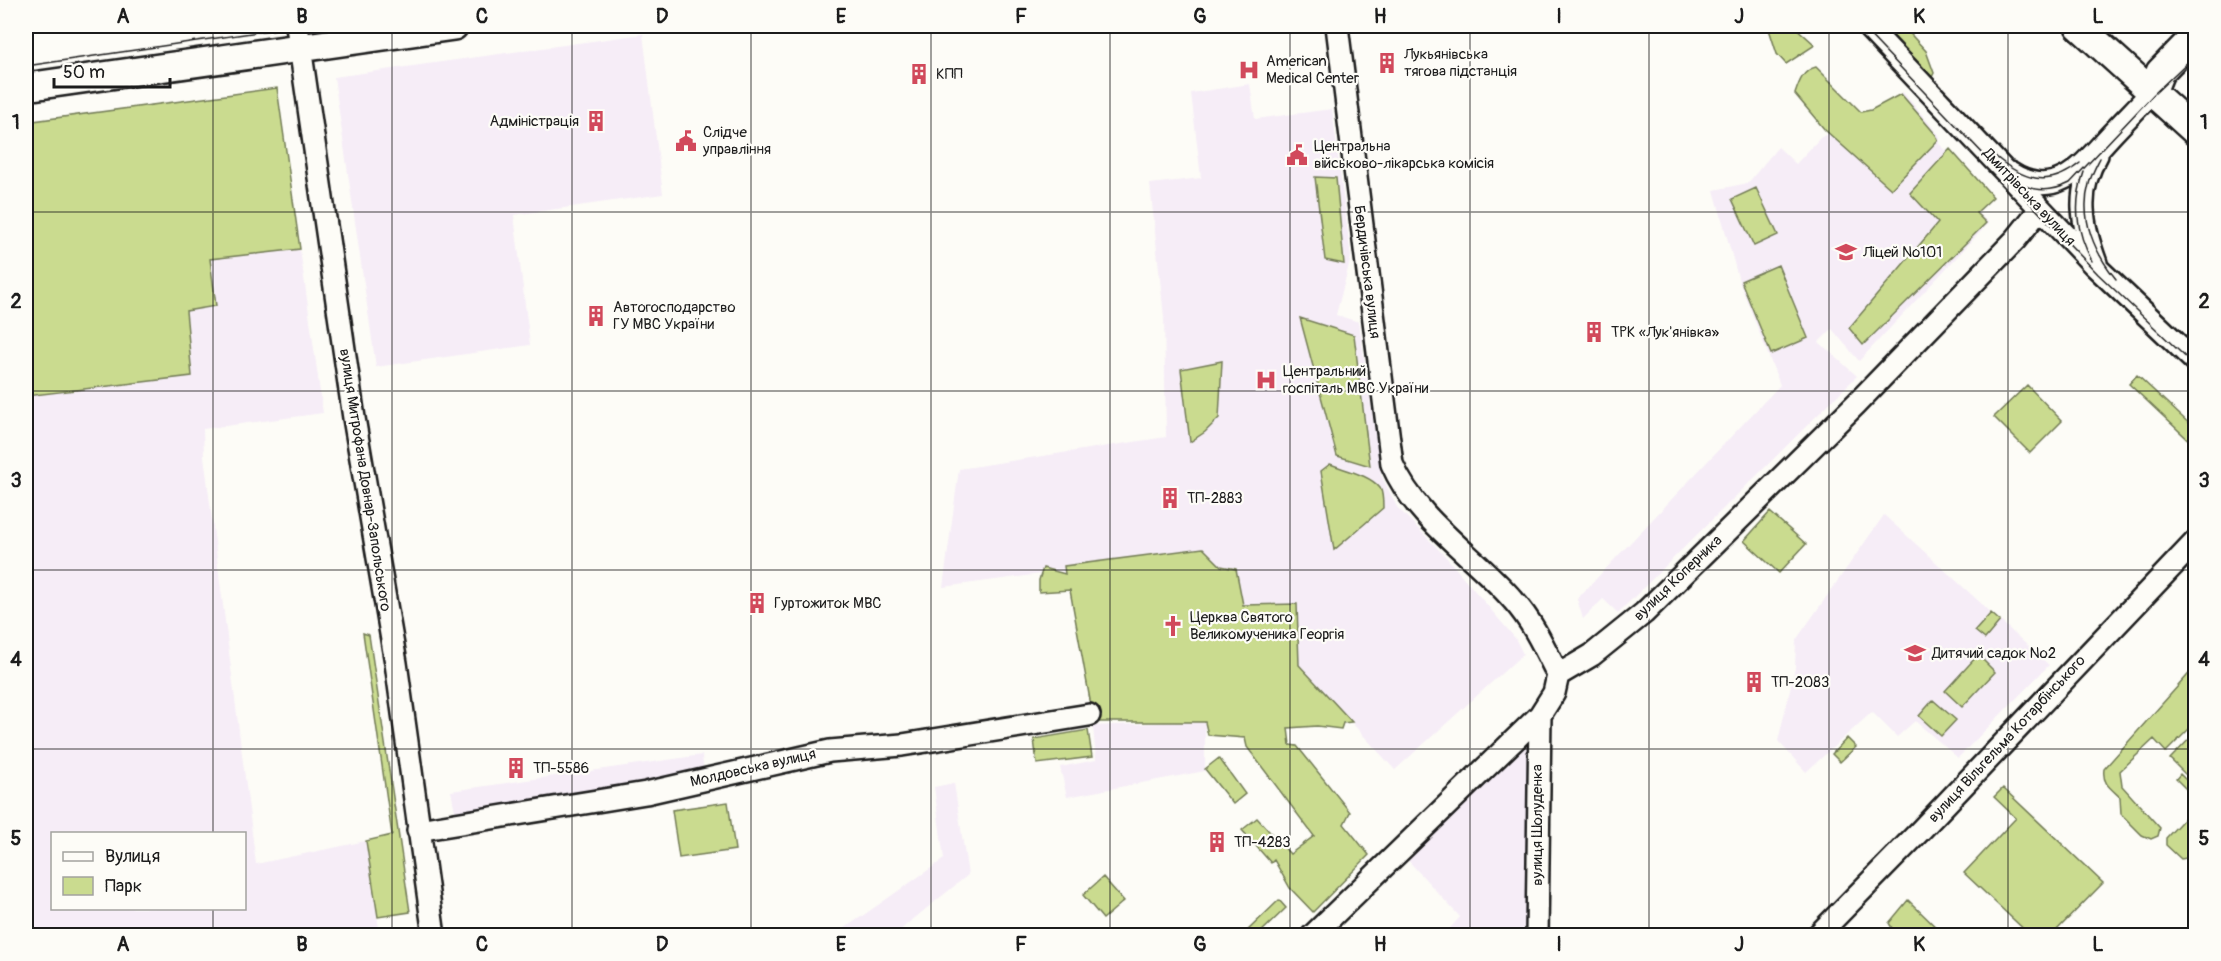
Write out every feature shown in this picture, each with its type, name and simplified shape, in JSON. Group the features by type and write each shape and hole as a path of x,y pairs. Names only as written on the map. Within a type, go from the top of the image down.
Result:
{"main road":[{"path":"26,87 299,37 454,26"},
{"path":"2079,26 2196,132"},
{"path":"2152,92 2160,72 2196,35"},
{"path":"2152,92 2171,83 2196,61"}],"street":[{"name":"Бердичівська вулиця","path":"1337,26 1392,464 1400,482 1415,503 1513,600 1538,636 1558,675"},
{"name":"Дмитрівська вулиця","path":"1867,26 2100,272 2196,363"},
{"name":"вулиця Митрофана Довнар-Запольського","path":"299,37 352,407 396,663 434,936"},
{"path":"2000,166 2020,179 2033,183 2060,182 2081,167 2152,92"},
{"path":"2100,272 2085,232 2084,187 2091,167 2110,137"},
{"name":"вулиця Коперника","path":"1558,675 1607,644 1652,605 1856,404 2016,239 2040,209"},
{"name":"вулиця Вільгельма Котарбінського","path":"1817,936 2196,541"},
{"path":"1312,936 1540,716 1554,693 1558,675"},
{"name":"Молдовська вулиця","path":"418,830 646,793 830,751 902,745 1089,715"},
{"name":"вулиця Шолуденка","path":"1537,936 1540,716"}],"shaded area":[{"path":"2135,26 2160,26 2149,37"},
{"path":"643,34 663,194 514,215 530,345 376,367 334,77"},
{"name":"Центральний госпіталь МВС України","path":"1250,84 1255,119 1332,109 1351,257 1336,315 1359,322 1381,475 1397,507 1446,557 1515,638 1523,654 1395,770 1352,723 1205,722 1205,771 1067,797 1060,767 1096,760 1093,726 1181,722 1074,606 1062,571 943,587 959,469 1166,437 1164,317 1150,184 1201,178 1191,93"},
{"name":"Ліцей №101","path":"1903,92 1940,136 1939,144 1946,150 1950,149 1994,197 1978,213 1989,223 1859,361 1832,329 1819,342 1857,376 1618,613 1603,599 1583,619 1577,599 1780,385 1739,281 1714,190 1748,183 1778,147 1796,164 1820,138 1852,120 1885,107"},
{"path":"300,249 323,413 203,429 204,456 256,864 366,841 380,935 26,935 26,396 192,376 186,311 210,259"},
{"name":"Дитячий садок №2","path":"1884,515 2049,665 1958,758 1915,721 1897,737 1872,712 1806,772 1778,741 1795,668 1796,640"},
{"path":"1525,742 1531,744 1531,935 1444,935 1460,917 1404,856"},
{"path":"702,755 704,775 455,811 451,791"},
{"path":"954,783 968,875 896,935 835,935 944,859 934,787"}],"green space":[{"path":"1768,26 1794,26 1815,45 1786,64 1777,54"},
{"path":"1881,26 1903,26 1926,51 1934,73 1931,79"},
{"path":"1816,67 1861,112 1871,110 1901,94 1936,135 1938,140 1891,189 1825,130 1795,94 1805,74"},
{"path":"277,88 300,249 210,259 216,306 186,311 192,376 26,396 26,122"},
{"path":"1950,149 1993,197 1976,213 1986,223 1863,345 1849,328 1938,223 1910,193"},
{"path":"1315,177 1336,178 1344,264 1325,260"},
{"path":"1756,188 1778,235 1754,246 1732,199"},
{"path":"1778,265 1808,338 1771,354 1741,281"},
{"path":"1300,318 1354,335 1370,466 1337,456"},
{"path":"1222,361 1219,418 1205,432 1190,442 1181,369"},
{"path":"2137,375 2195,429 2194,445 2129,384"},
{"path":"2027,385 2062,421 2030,453 1994,417"},
{"path":"1330,464 1357,473 1376,483 1382,492 1383,500 1383,508 1334,550 1321,471"},
{"path":"1770,512 1806,544 1779,573 1744,541"},
{"path":"1203,548 1221,566 1236,569 1243,605 1297,604 1299,665 1352,722 1343,723 1341,729 1317,726 1288,728 1290,745 1297,746 1350,812 1344,824 1369,855 1313,912 1290,888 1274,860 1271,863 1242,830 1257,818 1290,854 1314,836 1247,747 1245,738 1208,735 1205,722 1094,722 1070,590 1039,592 1039,580 1043,568 1065,574 1064,566"},
{"path":"1991,613 2000,621 1985,639 1975,631"},
{"path":"363,633 369,635 410,912 378,917 366,841 392,835"},
{"path":"1978,655 1995,672 1962,707 1945,691"},
{"path":"2195,667 2195,711 2192,726 2166,752 2154,739 2120,771 2122,786 2160,828 2158,836 2151,839 2142,835 2121,814 2120,797 2106,782 2104,769"},
{"path":"1933,700 1956,720 1941,736 1919,716"},
{"path":"1088,730 1092,757 1037,764 1034,739"},
{"path":"2195,733 2195,784 2170,759"},
{"path":"1847,738 1856,747 1840,762 1832,754"},
{"path":"1219,758 1245,794 1233,804 1205,769"},
{"path":"2180,774 2195,789 2195,798 2176,779"},
{"path":"2003,788 2103,883 2052,935 2030,935 1964,873 2016,818 1994,797"},
{"path":"728,802 735,850 679,858 672,810"},
{"path":"2195,807 2195,859 2192,857 2181,859 2166,845 2166,838"},
{"path":"1103,877 1124,901 1103,919 1083,895"},
{"path":"1279,900 1286,908 1258,935 1243,935"},
{"path":"1908,900 1944,935 1896,935 1889,923"}],"tram line":[{"path":"26,66 298,26"},
{"path":"1861,26 2098,274 2196,367"},
{"path":"2011,178 2025,186 2040,190 2070,183 2154,94 2196,54"},
{"path":"1995,156 2026,176 2047,179 2069,171 2080,163"},
{"path":"2100,158 2091,177 2086,197 2086,210 2096,247 2116,279"},
{"path":"2084,172 2077,206 2082,239 2092,261"}],"place":[{"name":"Лукьянiвська тягова пiдстанцiя","path":"1387,63"},
{"name":"American Medical Center","path":"1249,70"},
{"name":"КПП","path":"919,74"},
{"name":"Адміністрація","path":"596,121"},
{"name":"Слідче управління","path":"686,141"},
{"name":"Центральна військово-лікарська комісія","path":"1297,155"},
{"name":"Ліцей №101","path":"1846,252"},
{"name":"Автогосподарство ГУ МВС України","path":"596,316"},
{"name":"ТРК «Лук'янівка»","path":"1594,332"},
{"name":"Центральний госпіталь МВС України","path":"1266,380"},
{"name":"ТП-2883","path":"1170,498"},
{"name":"Гуртожиток МВС","path":"757,603"},
{"name":"Церква Святого Великомученика Георгія","path":"1173,626"},
{"name":"Дитячий садок №2","path":"1915,653"},
{"name":"ТП-2083","path":"1754,682"},
{"name":"ТП-5586","path":"516,768"},
{"name":"ТП-4283","path":"1217,842"}]}
